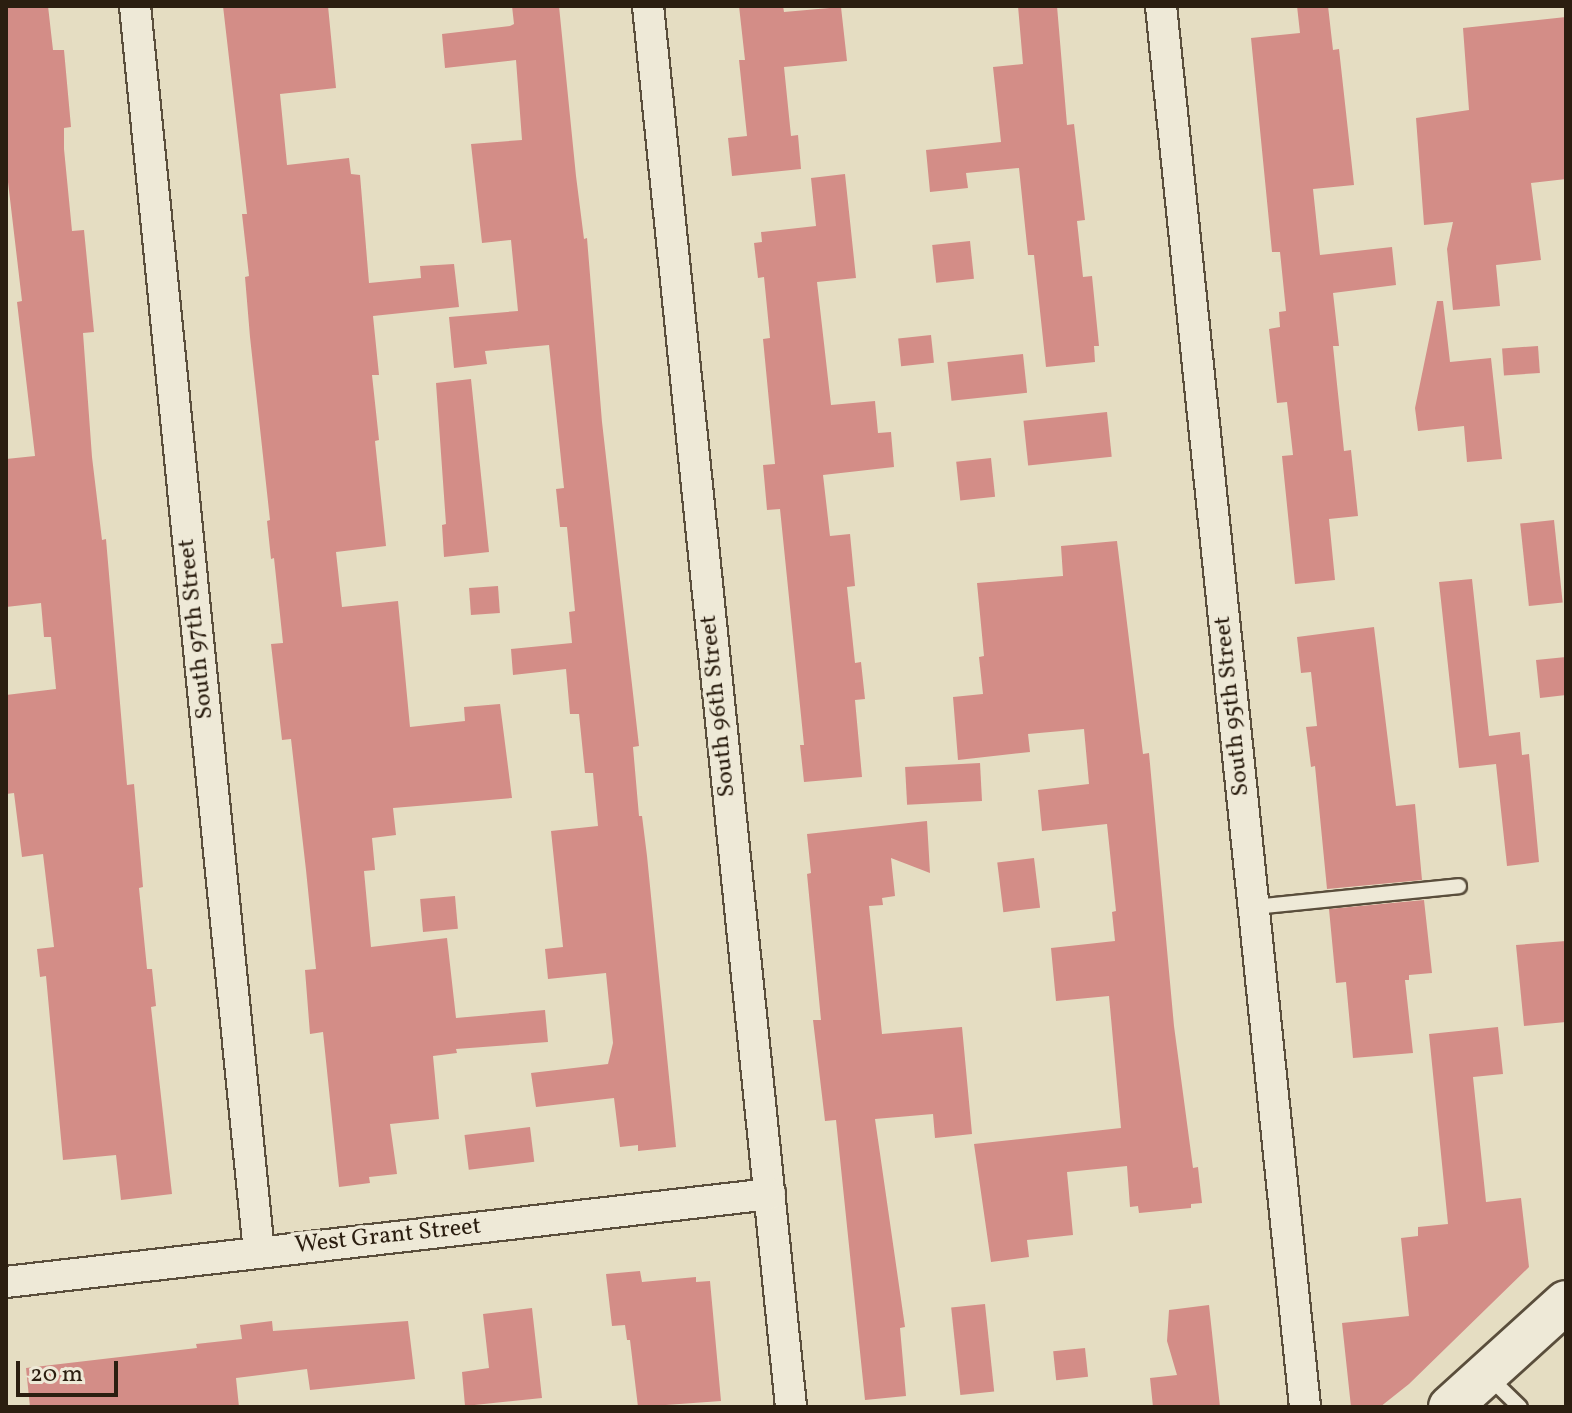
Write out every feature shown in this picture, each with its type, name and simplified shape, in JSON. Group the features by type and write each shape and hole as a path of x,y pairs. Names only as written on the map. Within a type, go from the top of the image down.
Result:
{"main road":[{"path":"1450,1407 1566,1302"}],"street":[{"name":"South 97th Street","path":"135,6 259,1252"},
{"name":"South 96th Street","path":"648,6 791,1407"},
{"name":"South 95th Street","path":"1161,6 1305,1407"},
{"name":"West Grant Street","path":"6,1282 770,1194"}],"lane":[{"path":"1254,907 1459,886"},
{"path":"1486,1374 1520,1407"}],"building":[{"path":"6,6 48,6 53,50 64,50 71,127 64,128 64,149 72,231 84,230 94,332 83,333 92,457 102,540 106,539 127,785 134,784 143,887 139,888 147,969 152,969 156,1006 151,1007 172,1194 121,1200 116,1155 63,1160 46,976 40,977 37,949 54,947 43,854 22,857 14,793 6,794 6,695 56,689 51,637 44,637 41,603 6,607 6,459 35,456 17,302 22,301 6,165"},
{"path":"223,6 328,6 336,88 280,94 287,165 349,158 351,174 360,175 369,283 421,278 420,266 454,264 459,307 373,316 379,375 372,375 379,440 375,441 386,546 336,552 342,607 398,601 410,727 465,721 464,707 500,704 512,798 393,808 396,835 372,838 375,870 364,871 371,947 447,938 456,1018 545,1010 548,1042 456,1049 457,1053 433,1056 439,1119 390,1124 397,1174 369,1177 370,1183 339,1187 323,1032 310,1034 305,970 316,969 291,739 282,740 271,644 283,643 267,521 270,520 245,277 249,276 242,214 247,214"},
{"path":"512,6 559,6 576,176 584,239 587,238 602,422 639,746 633,747 639,816 642,816 647,856 676,1147 638,1151 638,1145 620,1147 614,1098 536,1107 531,1073 608,1064 613,1043 606,973 548,979 545,949 563,947 551,831 598,826 593,773 585,773 579,714 570,714 566,669 513,675 511,649 572,643 569,612 575,611 567,527 560,527 556,489 564,488 549,345 485,351 487,364 454,368 449,317 518,311 511,240 482,243 471,144 522,140 516,60 445,68 442,34 510,26 514,24"},
{"path":"739,6 783,6 784,12 841,7 847,61 784,67 791,136 798,135 801,169 732,176 728,138 747,136 739,60 745,60"},
{"path":"1018,6 1057,6 1067,125 1074,124 1085,220 1077,221 1083,277 1092,276 1099,346 1094,346 1095,362 1046,367 1034,255 1028,255 1019,168 966,173 968,188 930,192 926,150 1001,142 993,67 1023,64"},
{"path":"1297,6 1328,6 1333,50 1339,49 1354,185 1313,189 1320,255 1392,247 1396,285 1333,293 1339,346 1333,346 1344,451 1351,450 1358,516 1329,519 1335,580 1295,584 1282,456 1293,455 1287,402 1277,403 1269,329 1280,327 1279,312 1286,311 1280,252 1272,252 1251,38 1300,33"},
{"path":"1566,17 1566,179 1531,183 1541,260 1496,265 1500,306 1453,310 1447,249 1453,222 1424,225 1416,118 1469,110 1463,28"},
{"path":"845,174 856,278 817,282 831,405 875,401 878,433 891,432 894,467 823,475 830,536 850,534 855,586 847,587 855,663 861,662 865,699 855,700 862,777 804,782 800,745 804,745 780,509 767,510 763,465 775,464 763,339 770,338 764,277 758,278 754,243 762,242 761,232 816,226 811,178"},
{"path":"970,241 974,279 936,283 932,245"},
{"path":"1437,301 1443,301 1450,362 1491,358 1502,459 1467,462 1464,426 1418,431 1415,408"},
{"path":"931,335 934,363 901,366 898,338"},
{"path":"1538,346 1540,373 1504,375 1502,349"},
{"path":"1023,354 1027,393 951,401 947,362"},
{"path":"471,379 489,552 444,557 442,525 446,524 436,383"},
{"path":"1107,412 1112,457 1028,466 1023,421"},
{"path":"991,458 995,497 960,500 956,462"},
{"path":"1554,520 1563,603 1529,606 1520,524"},
{"path":"1117,541 1143,754 1149,753 1174,1026 1193,1168 1198,1167 1202,1203 1191,1204 1191,1208 1139,1213 1138,1206 1130,1207 1127,1166 1067,1172 1073,1235 1027,1240 1029,1257 991,1262 974,1144 1121,1128 1109,996 1056,1001 1051,948 1115,941 1112,912 1116,911 1107,824 1042,831 1038,790 1089,784 1084,729 1028,734 1030,752 958,760 953,697 983,694 979,657 984,656 977,583 1063,576 1061,546"},
{"path":"1472,579 1489,736 1520,732 1522,755 1529,754 1539,862 1507,866 1496,764 1459,768 1439,582"},
{"path":"498,586 500,613 471,615 469,588"},
{"path":"1374,627 1396,806 1415,804 1422,880 1327,889 1315,766 1311,767 1306,727 1317,726 1311,672 1301,673 1297,637"},
{"path":"1566,657 1566,695 1540,698 1536,660"},
{"path":"980,763 982,801 907,805 905,767"},
{"path":"927,821 930,873 891,858 895,896 882,898 883,905 869,906 882,1034 962,1027 972,1134 935,1138 933,1114 875,1119 905,1327 900,1328 906,1396 865,1400 836,1120 825,1121 813,1020 821,1020 807,874 811,873 807,834"},
{"path":"1034,858 1040,908 1003,912 997,863"},
{"path":"455,896 458,929 423,932 420,899"},
{"path":"1424,900 1432,973 1409,975 1409,980 1405,980 1413,1053 1353,1058 1346,982 1336,983 1329,909"},
{"path":"1566,941 1566,1022 1524,1026 1516,945"},
{"path":"1498,1027 1503,1074 1473,1077 1486,1202 1521,1198 1529,1267 1409,1384 1380,1407 1351,1407 1342,1323 1409,1316 1401,1238 1418,1236 1418,1227 1448,1224 1429,1034"},
{"path":"530,1127 534,1162 469,1170 464,1135"},
{"path":"640,1271 642,1282 696,1277 696,1282 710,1281 721,1401 638,1407 630,1340 627,1340 625,1325 612,1326 606,1274"},
{"path":"985,1304 994,1392 960,1395 951,1308"},
{"path":"1209,1305 1220,1407 1153,1407 1150,1378 1177,1375 1167,1341 1169,1310"},
{"path":"532,1308 542,1398 465,1406 462,1372 489,1368 483,1314"},
{"path":"272,1321 273,1331 408,1321 415,1379 310,1390 307,1369 236,1378 239,1407 30,1407 26,1368 197,1348 196,1344 242,1339 240,1325"},
{"path":"1085,1348 1088,1377 1056,1380 1053,1351"}]}
